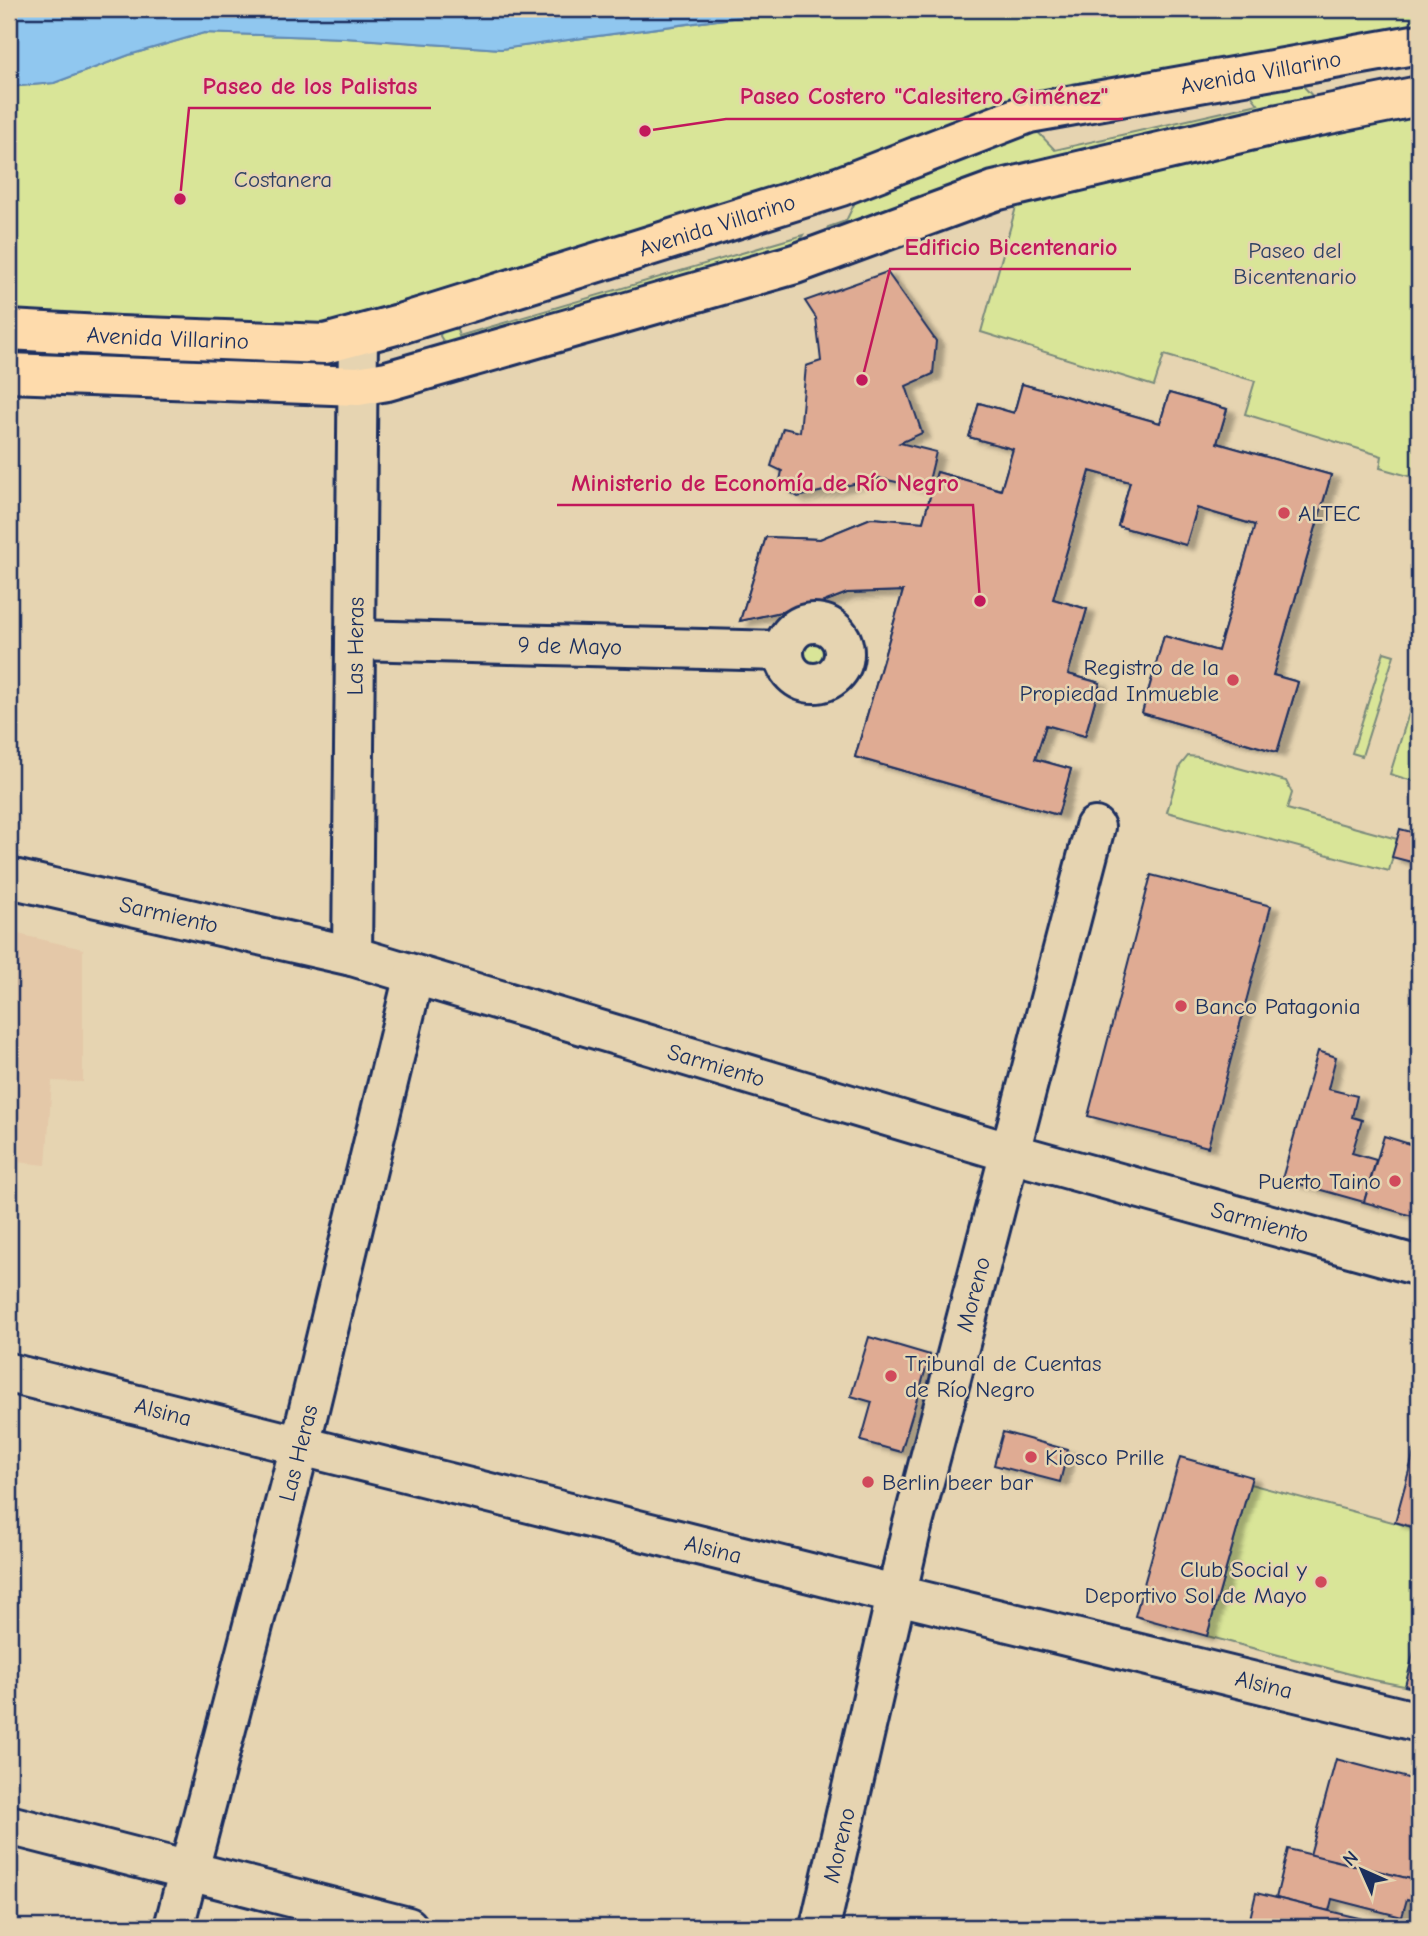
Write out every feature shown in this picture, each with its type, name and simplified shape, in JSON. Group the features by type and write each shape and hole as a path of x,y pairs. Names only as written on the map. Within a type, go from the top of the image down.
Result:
{"main road":[{"name":"Avenida Villarino","path":"9,330 119,337 325,344 841,186 1029,113 1419,44"},
{"name":"Avenida Villarino","path":"9,373 358,387 795,264 994,191 1274,125 1419,96"}],"street":[{"name":"Las Heras","path":"352,956 358,335"},
{"name":"9 de Mayo","path":"355,640 784,651"},
{"name":"Moreno","path":"820,1927 911,1531 1095,827"},
{"name":"Sarmiento","path":"9,878 352,956 1011,1153 1419,1266"},
{"name":"Las Heras","path":"174,1927 300,1446 414,975"},
{"name":"Alsina","path":"9,1373 1419,1722"},
{"path":"9,1825 408,1927"}],"shaded area":[{"path":"9,932 83,949 83,1082 52,1081 46,1165 17,1162 9,1200"}],"green space":[{"name":"Costanera","path":"799,9 1419,9 1419,28 852,165 324,325 9,310 9,87 54,83 129,55 204,33 345,38 501,49"},
{"path":"1419,55 1419,64 1303,86 1321,105 818,242 828,227 846,221 859,194 1032,126 1055,150 1258,104 1244,86"},
{"name":"Paseo del Bicentenario","path":"1419,111 1419,479 1380,468 1382,456 1245,414 1255,381 1164,355 1154,386 981,332 1018,200"},
{"path":"803,235 794,249 453,347 445,344 440,336 442,329 454,321 459,336"},
{"path":"815,631 830,637 836,652 830,667 815,673 800,667 794,652 800,637"},
{"path":"1384,652 1394,655 1362,756 1352,753"},
{"path":"1419,681 1419,783 1390,774"},
{"path":"1188,756 1286,781 1292,793 1287,809 1397,839 1389,871 1167,812 1180,766"},
{"name":"Club Social y Deportivo Sol de Mayo","path":"1250,1484 1419,1529 1419,1689 1369,1679 1207,1636"}],"water":[{"path":"9,9 799,9 501,49 345,38 204,33 129,55 54,83 9,87"}],"building":[{"path":"887,272 936,341 933,374 906,386 922,433 900,443 936,452 927,489 879,478 798,497 779,485 782,471 771,466 783,428 800,432 806,366 821,361 816,318 805,301"},
{"path":"1022,384 1160,423 1169,393 1227,409 1217,443 1331,475 1273,675 1298,682 1277,752 1142,713 1164,636 1218,651 1255,525 1197,508 1186,545 1118,526 1130,482 1090,471 1053,599 1087,609 1068,674 1100,683 1085,736 1046,725 1035,759 1071,769 1058,815 855,757 903,591 847,593 821,603 740,621 766,537 820,539 871,518 923,522 937,472 1001,490 1013,449 969,437 979,403 1014,413","holes":["996,641 1041,656 1034,680 988,666","964,696 1010,712 996,752 951,737"]},
{"path":"1022,384 1160,423 1169,393 1227,409 1217,443 1331,475 1273,675 1298,682 1277,752 1142,713 1164,636 1218,651 1255,525 1197,508 1186,545 1118,526 1130,482 1090,471 1053,599 1087,609 1068,674 1100,683 1085,736 1046,725 1035,759 1071,769 1058,815 855,757 903,591 847,593 821,603 740,621 766,537 820,539 871,518 923,522 937,472 1001,490 1013,449 969,437 979,403 1014,413"},
{"path":"1400,829 1419,834 1419,864 1392,857"},
{"name":"Banco Patagonia","path":"1151,875 1271,906 1208,1147 1088,1116"},
{"path":"1318,1051 1336,1057 1328,1089 1357,1096 1352,1117 1362,1120 1352,1153 1376,1160 1364,1202 1282,1179"},
{"name":"Puerto Taino","path":"1384,1136 1419,1147 1419,1218 1364,1202"},
{"name":"Tribunal de Cuentas de Río Negro","path":"869,1337 930,1355 901,1452 861,1441 872,1402 851,1396"},
{"name":"Kiosco Prille","path":"1003,1432 1068,1450 1060,1482 994,1465"},
{"path":"1419,1434 1419,1529 1395,1522"},
{"path":"1180,1457 1252,1477 1207,1636 1135,1616"},
{"path":"1419,1632 1419,1689 1405,1686"},
{"path":"1419,1744 1419,1777 1409,1774"},
{"path":"1336,1759 1419,1781 1419,1881 1310,1855"},
{"path":"1288,1849 1419,1881 1418,1902 1407,1899 1402,1917 1332,1899 1329,1911 1276,1898"},
{"path":"1256,1893 1329,1911 1397,1927 1248,1927"}],"place":[{"name":"Paseo Costero \"Calesitero Giménez\"","path":"645,131"},
{"name":"Paseo de los Palistas","path":"180,199"},
{"name":"Edificio Bicentenario","path":"862,380"},
{"name":"ALTEC","path":"1284,513"},
{"name":"Ministerio de Economía de Río Negro","path":"980,601"},
{"name":"Registro de la Propiedad Inmueble","path":"1233,680"},
{"name":"Banco Patagonia","path":"1181,1006"},
{"name":"Puerto Taino","path":"1395,1181"},
{"name":"Tribunal de Cuentas de Río Negro","path":"891,1376"},
{"name":"Kiosco Prille","path":"1031,1457"},
{"name":"Berlin beer bar","path":"868,1482"},
{"name":"Club Social y Deportivo Sol de Mayo","path":"1321,1582"}]}
